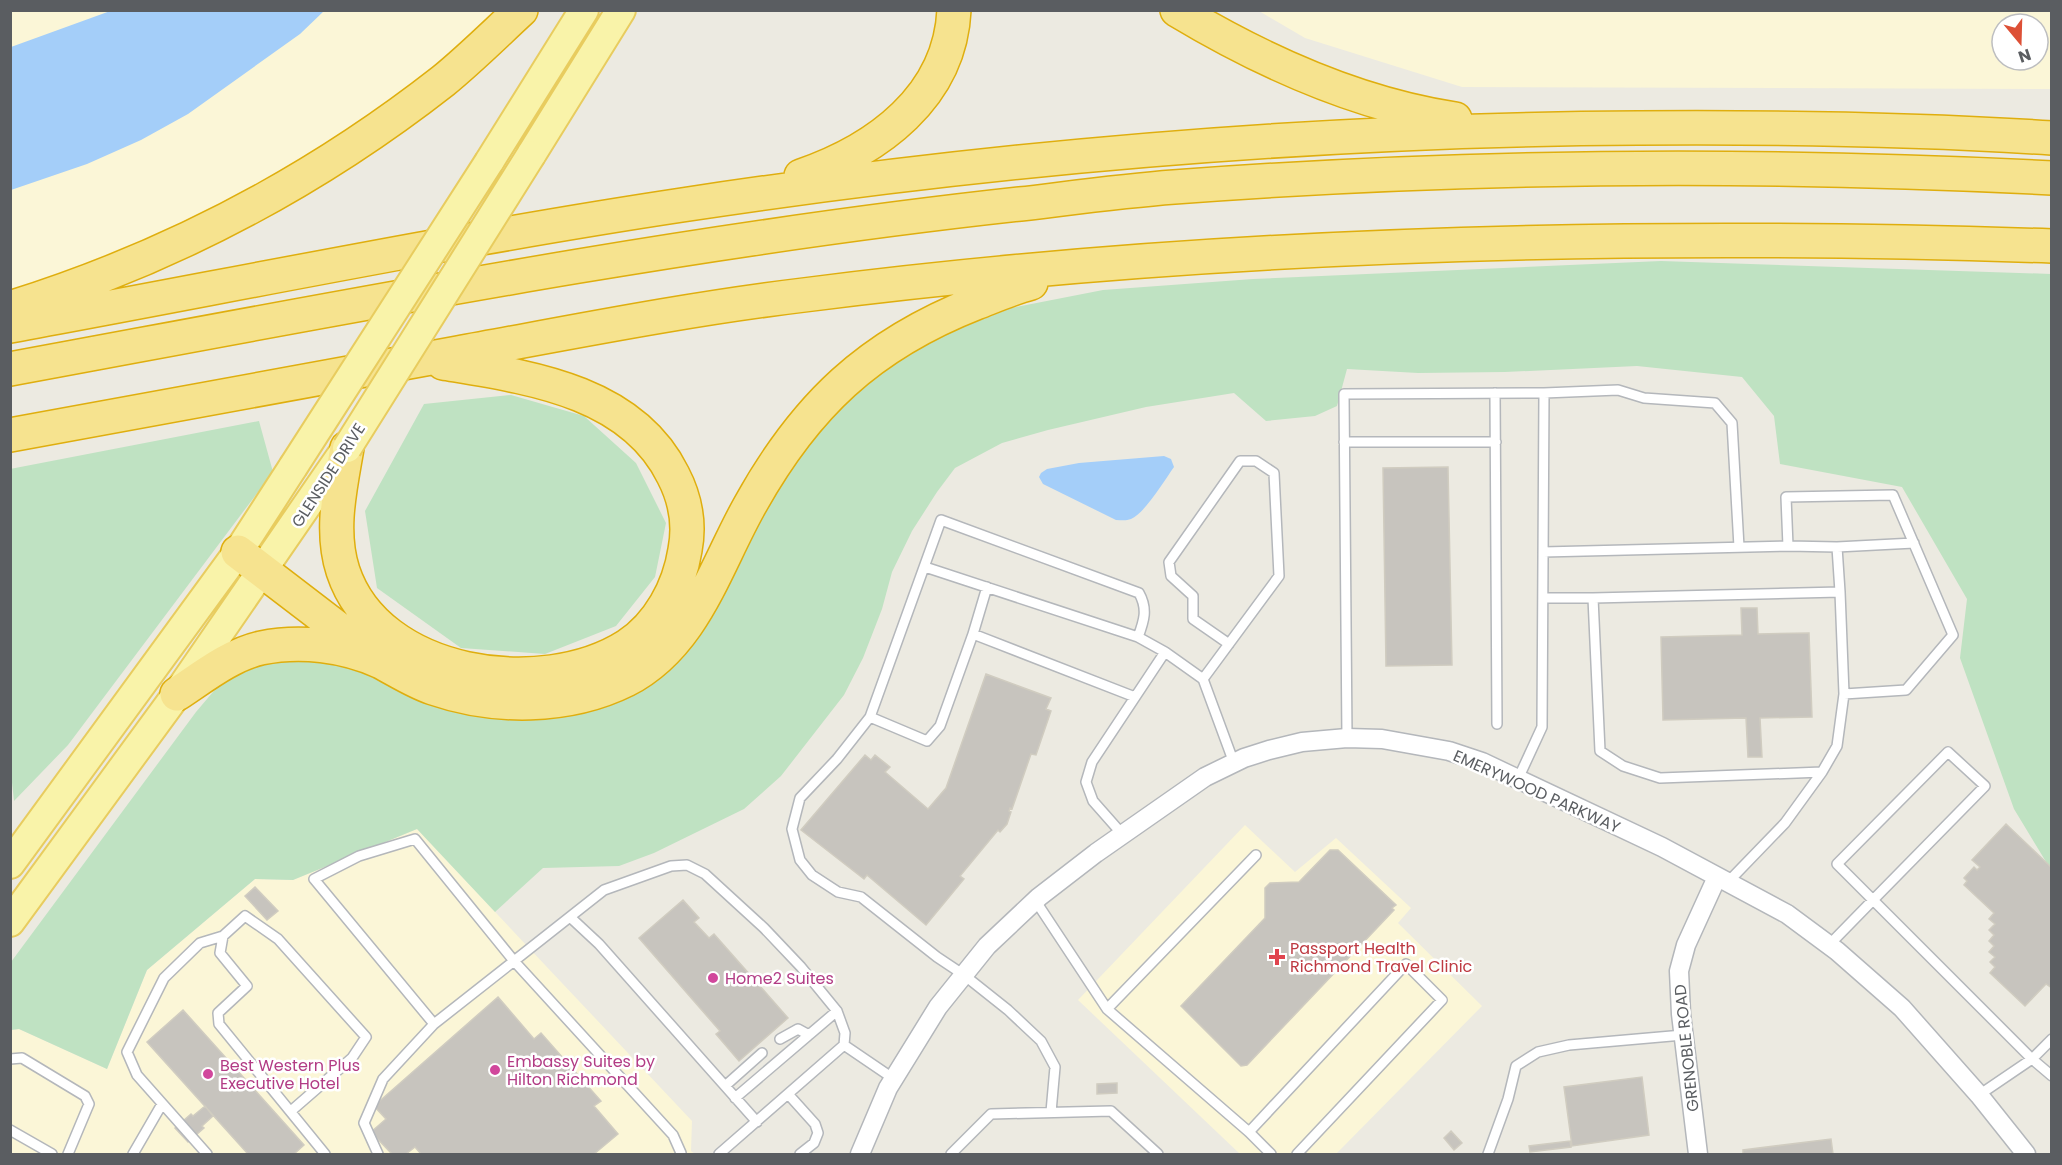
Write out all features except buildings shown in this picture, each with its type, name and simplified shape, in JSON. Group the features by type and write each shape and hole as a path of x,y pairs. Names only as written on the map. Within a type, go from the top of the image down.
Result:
{"highway":[{"path":"10,308 130,265 253,207 317,169 399,114 445,79 521,10"},
{"path":"683,205 816,172 840,161 890,131 908,114 935,80 951,38 954,10"},
{"path":"1177,10 1265,58 1323,83 1385,103 1444,117 1519,129"},
{"path":"10,326 538,228 683,205 943,170 1113,153 1279,140 1519,129 1796,128 2052,138"},
{"path":"10,369 651,253 910,216 1170,188 1366,175 1499,170 1762,168 2052,178"},
{"path":"10,435 599,327 796,296 1111,263 1407,246 1638,240 1882,240 2052,246"},
{"path":"177,694 238,656 259,648 306,644 359,653 432,688 492,702 538,702 569,698 601,690 626,680 660,657 689,623 750,505 775,463 818,407 849,376 904,337 958,310 1020,286 1111,263"},
{"path":"347,448 337,508 336,537 343,572 353,594 365,612 401,643 455,666 516,674 552,673 582,667 608,657 630,644 648,628 671,595 683,566 687,542 687,523 679,486 667,462 653,443 629,421 580,394 540,381 504,373 421,360"},
{"path":"251,562 383,663"}],"main road":[{"name":"GLENSIDE DRIVE","path":"10,922 177,694 251,562 293,467 584,10"},
{"name":"GLENSIDE DRIVE","path":"10,864 251,562 347,448 621,10"}],"street":[{"name":"EMERYWOOD PARKWAY","path":"860,1155 894,1079 938,1007 987,946 1035,900 1205,777 1269,750 1302,742 1347,738 1382,739 1449,751 1482,762 1662,847 1787,914 1829,945 1902,1008 1979,1095 2026,1155"},
{"name":"GRENOBLE ROAD","path":"1698,1155 1683,1035 1679,971 1686,945 1723,880"}],"lane":[{"path":"1347,738 1344,394 1544,393 1618,390 1644,398 1715,403 1732,423 1739,547"},
{"path":"1495,393 1497,724"},
{"path":"1518,779 1542,727 1544,393"},
{"path":"1344,442 1496,442"},
{"path":"1203,679 1229,644 1279,576 1274,473 1256,461 1240,461 1169,562 1171,576 1193,596 1193,620 1229,644"},
{"path":"1788,546 1786,497 1893,495 1953,634 1906,690 1844,694"},
{"path":"1051,1112 1055,1067 1041,1041 1008,1010 861,897 838,892 812,875 800,860 792,829 800,798 837,759 870,717 941,520 1138,593 1144,602 1146,615 1138,637"},
{"path":"1543,552 1788,546 1837,547 1914,543"},
{"path":"1723,880 1785,823 1822,772 1837,746 1844,694 1837,547"},
{"path":"925,567 1138,637 1165,652 1203,679 1234,763"},
{"path":"870,717 927,741 939,726 973,634 987,587"},
{"path":"1543,598 1840,592"},
{"path":"1593,598 1600,751 1623,766 1660,778 1822,772"},
{"path":"973,634 1135,697"},
{"path":"1123,835 1093,801 1086,782 1092,762 1165,652"},
{"path":"1829,945 1873,900 1985,786 1948,752 1838,864 1873,900 2032,1059 2052,1076"},
{"path":"434,1024 314,879 359,856 415,839 514,961 673,1135 682,1154 670,1155"},
{"path":"1107,1009 1256,855"},
{"path":"378,1155 364,1123 383,1079 434,1024 604,890 672,866 687,866 705,874 764,928 801,966 837,1011 845,1033 844,1045 719,1155"},
{"path":"1035,900 1107,1009 1250,1132 1271,1155"},
{"path":"207,1155 137,1075 127,1052 164,978 200,944 223,936 245,916 278,939 366,1037 352,1058 291,1111"},
{"path":"570,917 599,944 756,1122"},
{"path":"223,936 220,953 247,986 218,1013 219,1024 325,1155"},
{"path":"1250,1132 1406,964 1442,1000 1297,1155"},
{"path":"735,1098 837,1011"},
{"path":"780,1039 798,1029 809,1035"},
{"path":"1488,1155 1508,1099 1516,1066 1538,1052 1569,1045 1683,1035"},
{"path":"1979,1095 2032,1059 2052,1039"},
{"path":"844,1045 894,1079"},
{"path":"725,1086 762,1053"},
{"path":"10,1059 22,1058 85,1096 89,1104 68,1155"},
{"path":"788,1094 815,1124 818,1133 814,1143 800,1155"},
{"path":"137,1153 162,1104"},
{"path":"951,1155 991,1114 1111,1111 1158,1155"},
{"path":"10,1130 52,1155"}],"shaded area":[{"path":"11,11 521,11 317,169 11,308"},
{"path":"1259,11 2051,11 2051,89 1462,87 1305,38"},
{"path":"1245,825 1295,872 1336,838 1411,908 1398,923 1482,1006 1336,1154 1240,1154 1078,1000"},
{"path":"417,829 692,1121 691,1151 695,1154 11,1154 10,1030 19,1029 107,1069 147,970 255,879 293,880"}],"green space":[{"path":"1661,261 2051,274 2051,870 2014,809 1960,658 1967,599 1902,487 1780,464 1774,416 1742,377 1637,366 1418,373 1347,369 1337,406 1315,416 1266,421 1234,393 1146,407 1048,430 1002,443 955,468 912,531 892,572 882,609 863,658 844,695 781,776 744,809 654,853 619,866 543,868 495,912 417,829 293,880 255,879 147,970 107,1069 19,1029 11,1030 11,962 196,712 218,686 248,669 295,658 583,703 771,495 805,447 842,406 894,363 943,335 1011,308 1103,290 1253,279"},
{"path":"511,395 584,416 636,463 666,523 655,577 616,626 545,654 461,648 377,588 365,511 424,404"},
{"path":"259,421 273,472 68,745 14,801 10,764 10,469"}],"water":[{"path":"113,10 324,11 300,34 188,114 141,140 87,164 11,190 11,47"},
{"path":"1164,456 1171,459 1174,467 1142,510 1127,520 1116,520 1043,484 1039,477 1047,469 1079,463"}],"place":[{"name":"Passport Health Richmond Travel Clinic","path":"1277,957"},
{"name":"Home2 Suites","path":"713,978"},
{"name":"Embassy Suites by Hilton Richmond","path":"495,1070"},
{"name":"Best Western Plus Executive Hotel","path":"208,1074"}]}
